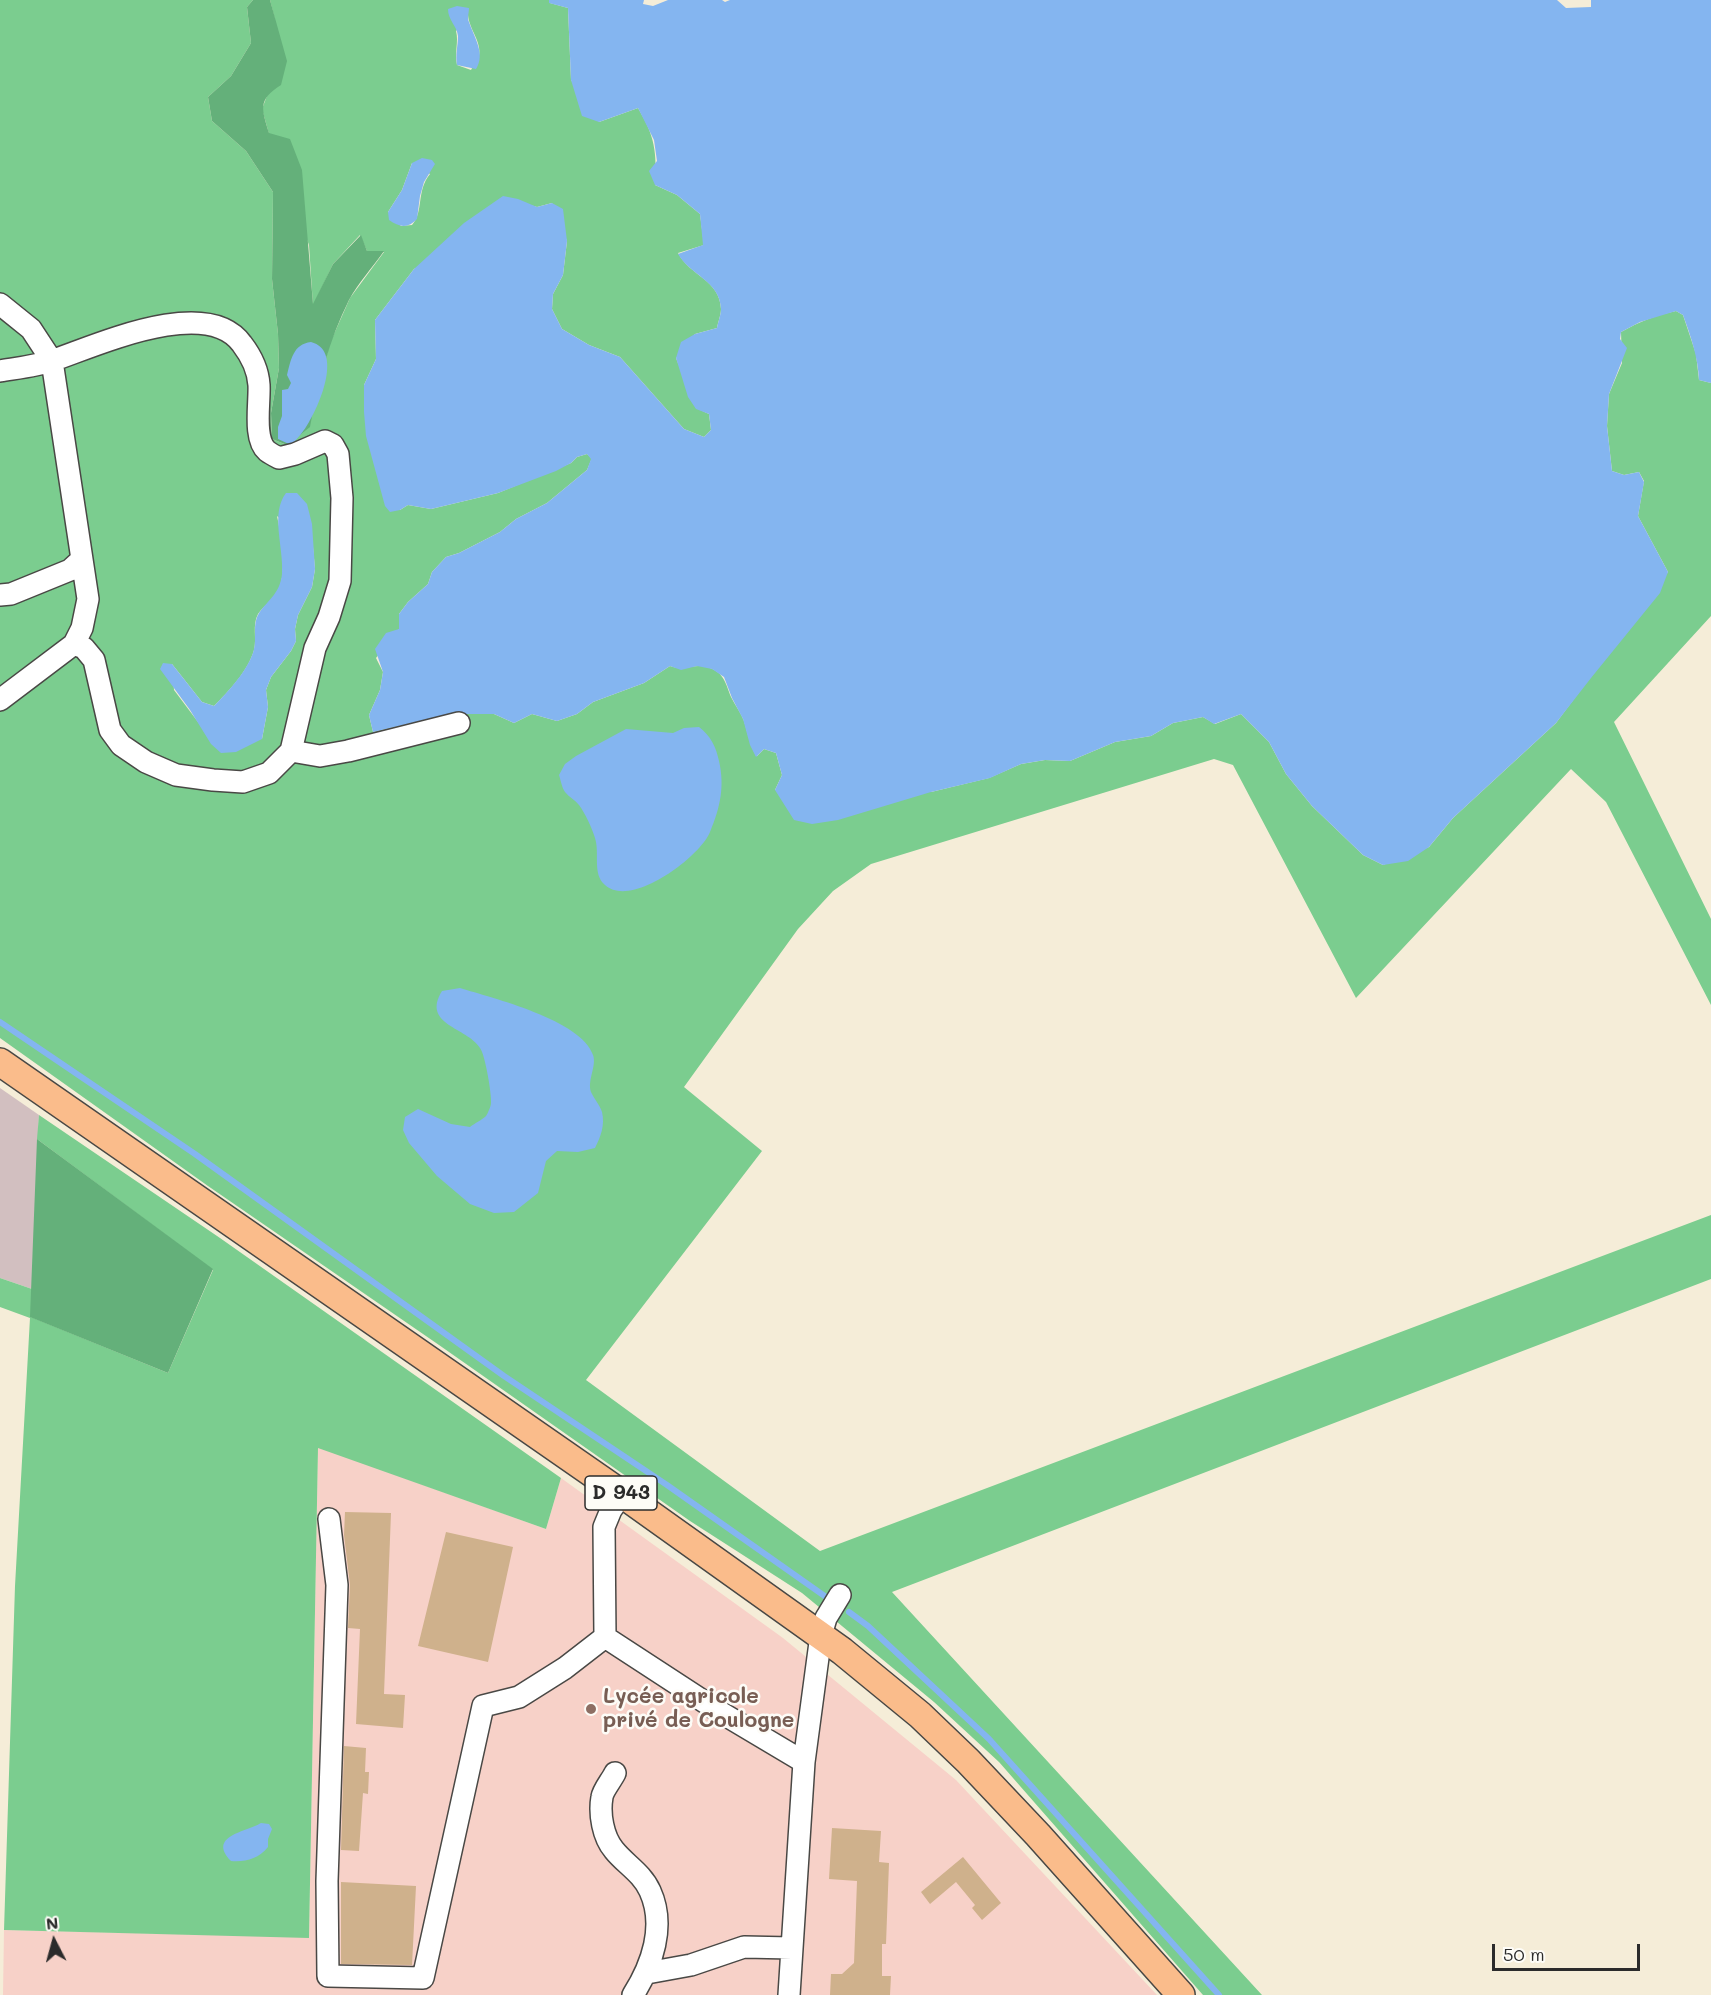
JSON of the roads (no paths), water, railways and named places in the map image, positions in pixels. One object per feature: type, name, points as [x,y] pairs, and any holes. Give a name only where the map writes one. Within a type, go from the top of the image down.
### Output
[{"type":"main road","name":"D 943","points":[[0,1062],[821,1635],[920,1715],[974,1767],[1181,1995]]},
{"type":"street","points":[[0,304],[31,329],[52,361],[88,599],[89,632],[110,730],[121,745],[146,762],[176,775],[243,782],[269,773],[291,751],[315,648],[329,618],[340,581],[342,498],[338,454],[333,445],[325,441],[279,458],[266,451],[260,442],[259,384],[254,359],[240,340],[220,326],[193,324],[160,326],[130,332],[52,361],[0,371]]},
{"type":"street","points":[[0,595],[10,594],[70,570],[82,559]]},
{"type":"street","points":[[0,700],[74,644],[82,628],[88,599]]},
{"type":"street","points":[[74,644],[84,648],[94,660]]},
{"type":"street","points":[[291,751],[320,756],[459,723]]},
{"type":"street","points":[[605,1637],[603,1527],[610,1510],[622,1494]]},
{"type":"street","points":[[329,1519],[337,1585],[327,1881],[328,1976],[423,1978],[483,1706],[519,1697],[565,1668],[605,1637]]},
{"type":"street","points":[[789,1995],[804,1762],[821,1635],[826,1617],[840,1595]]},
{"type":"street","points":[[605,1637],[720,1712],[804,1762]]},
{"type":"street","points":[[615,1773],[602,1796],[601,1822],[612,1849],[637,1872],[650,1891],[658,1922],[647,1972],[633,1995]]},
{"type":"street","points":[[647,1972],[691,1965],[744,1947],[792,1948]]},
{"type":"water","points":[[549,0],[644,0],[643,4],[653,6],[668,0],[722,0],[725,2],[730,0],[1557,0],[1566,8],[1591,7],[1591,0],[1711,0],[1711,383],[1699,380],[1696,355],[1689,331],[1683,315],[1676,311],[1640,322],[1621,332],[1620,339],[1627,348],[1609,394],[1607,426],[1612,471],[1624,475],[1639,472],[1644,482],[1638,516],[1668,572],[1660,593],[1556,723],[1453,818],[1429,847],[1408,861],[1383,865],[1363,855],[1312,806],[1286,774],[1269,742],[1241,714],[1214,724],[1203,717],[1173,723],[1151,736],[1115,742],[1070,761],[1045,760],[1021,764],[990,778],[931,792],[838,820],[812,824],[794,820],[775,790],[782,775],[776,753],[764,749],[756,757],[743,719],[724,677],[712,669],[697,666],[681,670],[670,666],[644,683],[593,702],[577,714],[557,721],[532,714],[514,723],[494,714],[450,714],[373,732],[369,715],[380,690],[383,672],[375,649],[386,633],[399,629],[399,614],[408,602],[428,584],[432,572],[446,557],[459,553],[500,532],[516,519],[547,503],[587,470],[591,459],[587,454],[577,457],[556,471],[498,493],[431,509],[408,505],[390,512],[385,506],[366,436],[364,412],[364,385],[376,359],[375,320],[414,269],[464,223],[503,196],[537,207],[552,203],[563,209],[567,241],[563,275],[553,294],[552,309],[562,329],[589,345],[620,357],[684,429],[704,437],[711,430],[709,414],[696,409],[688,397],[676,358],[681,342],[695,334],[717,328],[721,314],[716,292],[678,254],[703,245],[700,214],[677,195],[655,185],[649,171],[657,161],[654,140],[638,108],[599,122],[582,116],[571,80],[568,8],[549,3]]},
{"type":"water","points":[[457,6],[469,8],[468,20],[480,57],[476,69],[457,65],[458,36],[448,9]]},
{"type":"water","points":[[422,158],[432,160],[435,164],[424,182],[417,219],[407,226],[396,224],[389,220],[388,212],[402,190],[412,163]]},
{"type":"water","points":[[311,342],[321,347],[326,355],[326,378],[314,414],[291,445],[278,439],[278,427],[282,416],[282,390],[288,389],[291,383],[287,375],[297,349]]},
{"type":"water","points":[[286,493],[297,493],[307,504],[312,524],[315,569],[312,587],[298,615],[295,629],[296,641],[271,677],[266,690],[268,707],[262,739],[236,752],[221,753],[211,744],[160,669],[163,663],[172,664],[202,702],[214,706],[243,672],[254,649],[257,617],[281,581],[282,564],[278,521],[281,501]]},
{"type":"water","points":[[699,727],[712,742],[718,756],[722,780],[720,797],[710,832],[693,854],[664,877],[631,890],[617,891],[605,885],[597,869],[594,834],[584,812],[562,786],[559,775],[565,764],[626,729],[673,733],[684,728]]},
{"type":"water","points":[[460,988],[513,1004],[555,1021],[585,1042],[594,1059],[590,1087],[603,1117],[601,1135],[595,1148],[578,1152],[557,1151],[546,1161],[538,1193],[514,1212],[494,1213],[470,1204],[437,1176],[409,1143],[403,1130],[405,1117],[418,1109],[451,1124],[470,1127],[486,1116],[489,1110],[491,1099],[489,1084],[480,1048],[474,1041],[441,1018],[437,1011],[437,1002],[442,991]]},
{"type":"water","points":[[261,1823],[269,1824],[272,1829],[268,1847],[251,1859],[231,1861],[223,1846],[226,1840]]},
{"type":"waterway","points":[[0,1022],[195,1154],[504,1376],[667,1485],[826,1597]]},
{"type":"waterway","points":[[849,1612],[868,1626],[989,1739],[1219,1995]]},
{"type":"place","name":"Lycée agricole privé de Coulogne","points":[[591,1709]]}]
